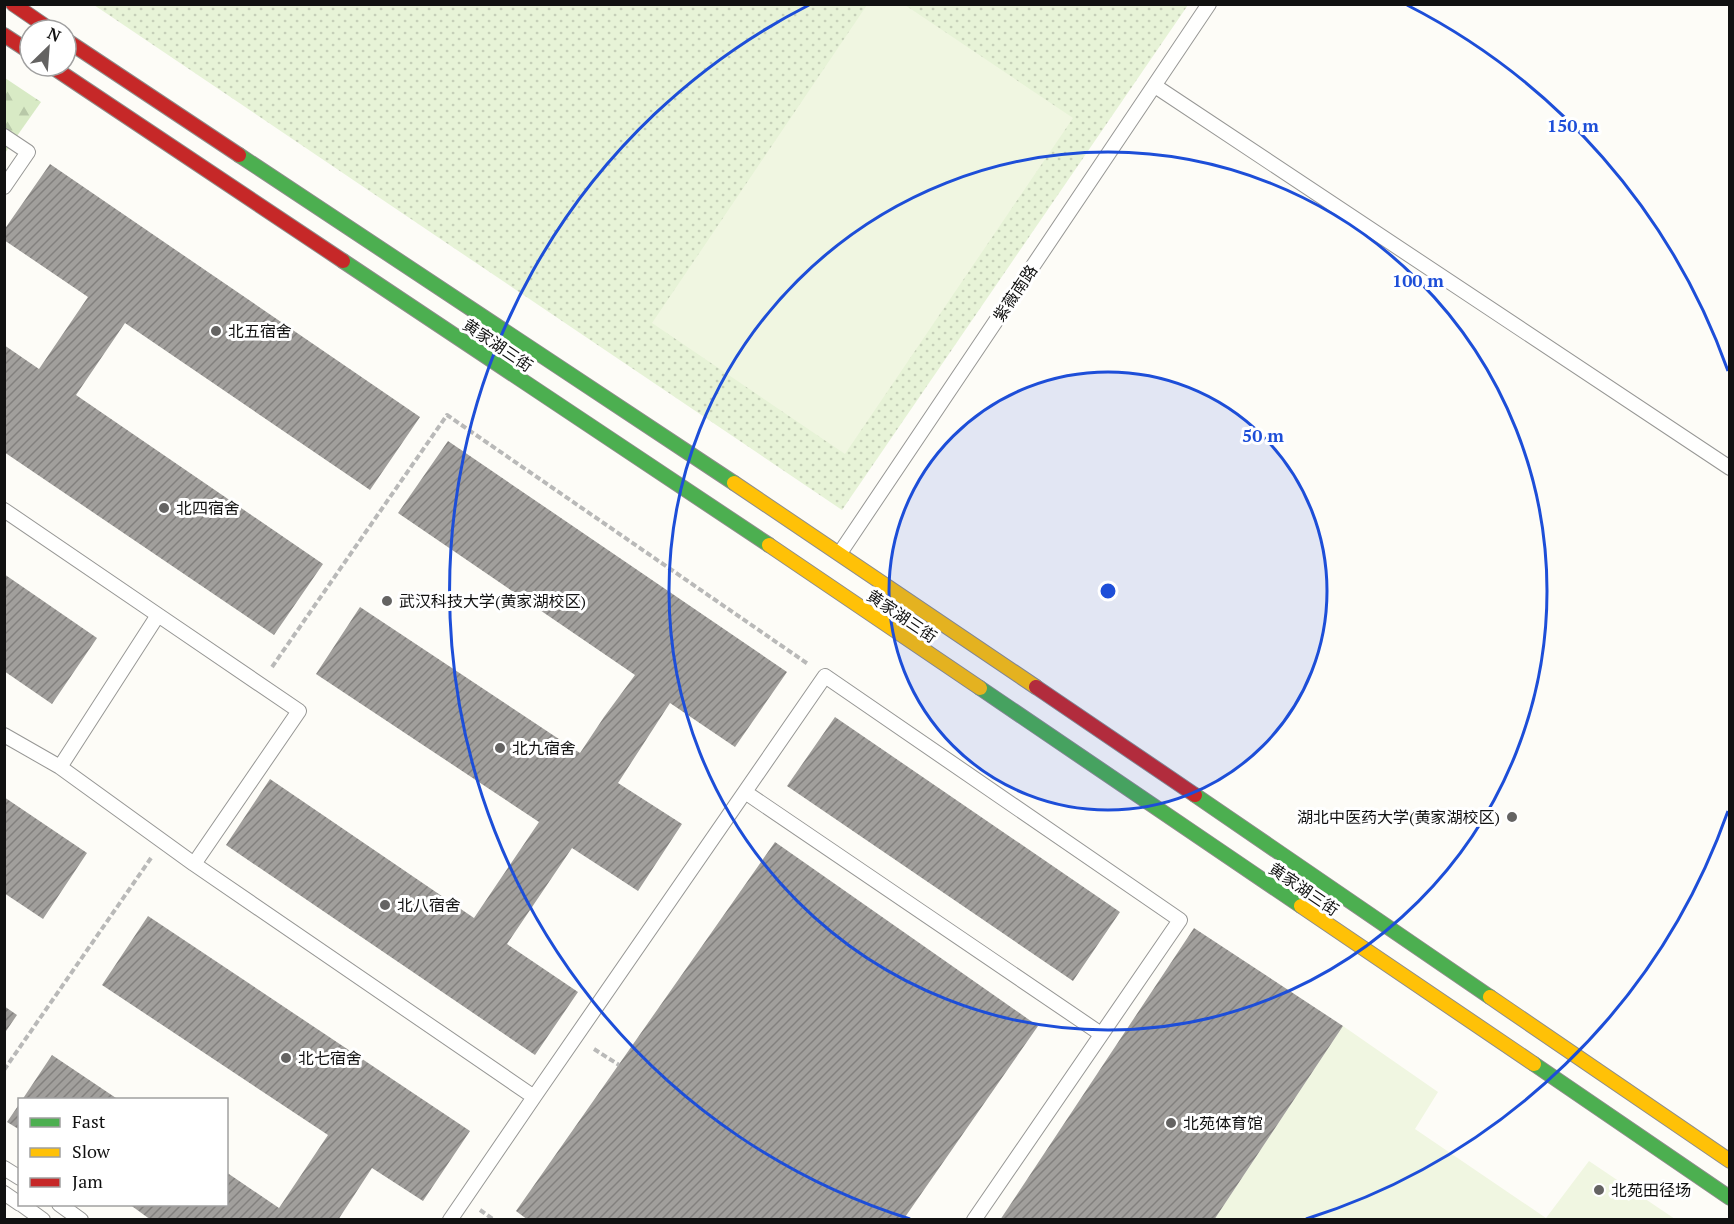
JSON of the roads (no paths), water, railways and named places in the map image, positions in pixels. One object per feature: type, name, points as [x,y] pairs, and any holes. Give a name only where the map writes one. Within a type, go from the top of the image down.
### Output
[{"type":"street","points":[[13,4],[33,18]]},
{"type":"street","points":[[4,35],[18,44]]},
{"type":"street","name":"黄家湖三街","points":[[78,48],[830,566],[1730,1198]]},
{"type":"street","name":"黄家湖三街","points":[[70,78],[830,566],[1730,1161]]},
{"type":"lane","points":[[4,8],[7,4]]},
{"type":"lane","name":"紫薇南路","points":[[830,566],[1209,4]]},
{"type":"lane","points":[[1155,86],[1730,468]]},
{"type":"lane","points":[[4,136],[28,152],[4,187]]},
{"type":"lane","points":[[4,510],[299,711],[194,864]]},
{"type":"lane","points":[[60,767],[158,615]]},
{"type":"lane","points":[[450,1220],[825,676],[1180,920],[974,1220]]},
{"type":"lane","points":[[4,735],[60,767],[162,842],[534,1097]]},
{"type":"lane","points":[[745,792],[1101,1034]]},
{"type":"lane","points":[[4,1168],[18,1177]]},
{"type":"lane","points":[[4,1194],[18,1203]]},
{"type":"lane","points":[[23,1206],[43,1220]]},
{"type":"lane","points":[[62,1206],[81,1220]]},
{"type":"place","name":"北五宿舍","points":[[216,331]]},
{"type":"place","name":"北四宿舍","points":[[164,508]]},
{"type":"place","name":"武汉科技大学(黄家湖校区)","points":[[387,601]]},
{"type":"place","name":"北九宿舍","points":[[500,748]]},
{"type":"place","name":"湖北中医药大学(黄家湖校区)","points":[[1512,817]]},
{"type":"place","name":"北八宿舍","points":[[385,905]]},
{"type":"place","name":"北七宿舍","points":[[286,1058]]},
{"type":"place","name":"北苑体育馆","points":[[1171,1123]]},
{"type":"place","name":"北苑田径场","points":[[1599,1190]]}]
